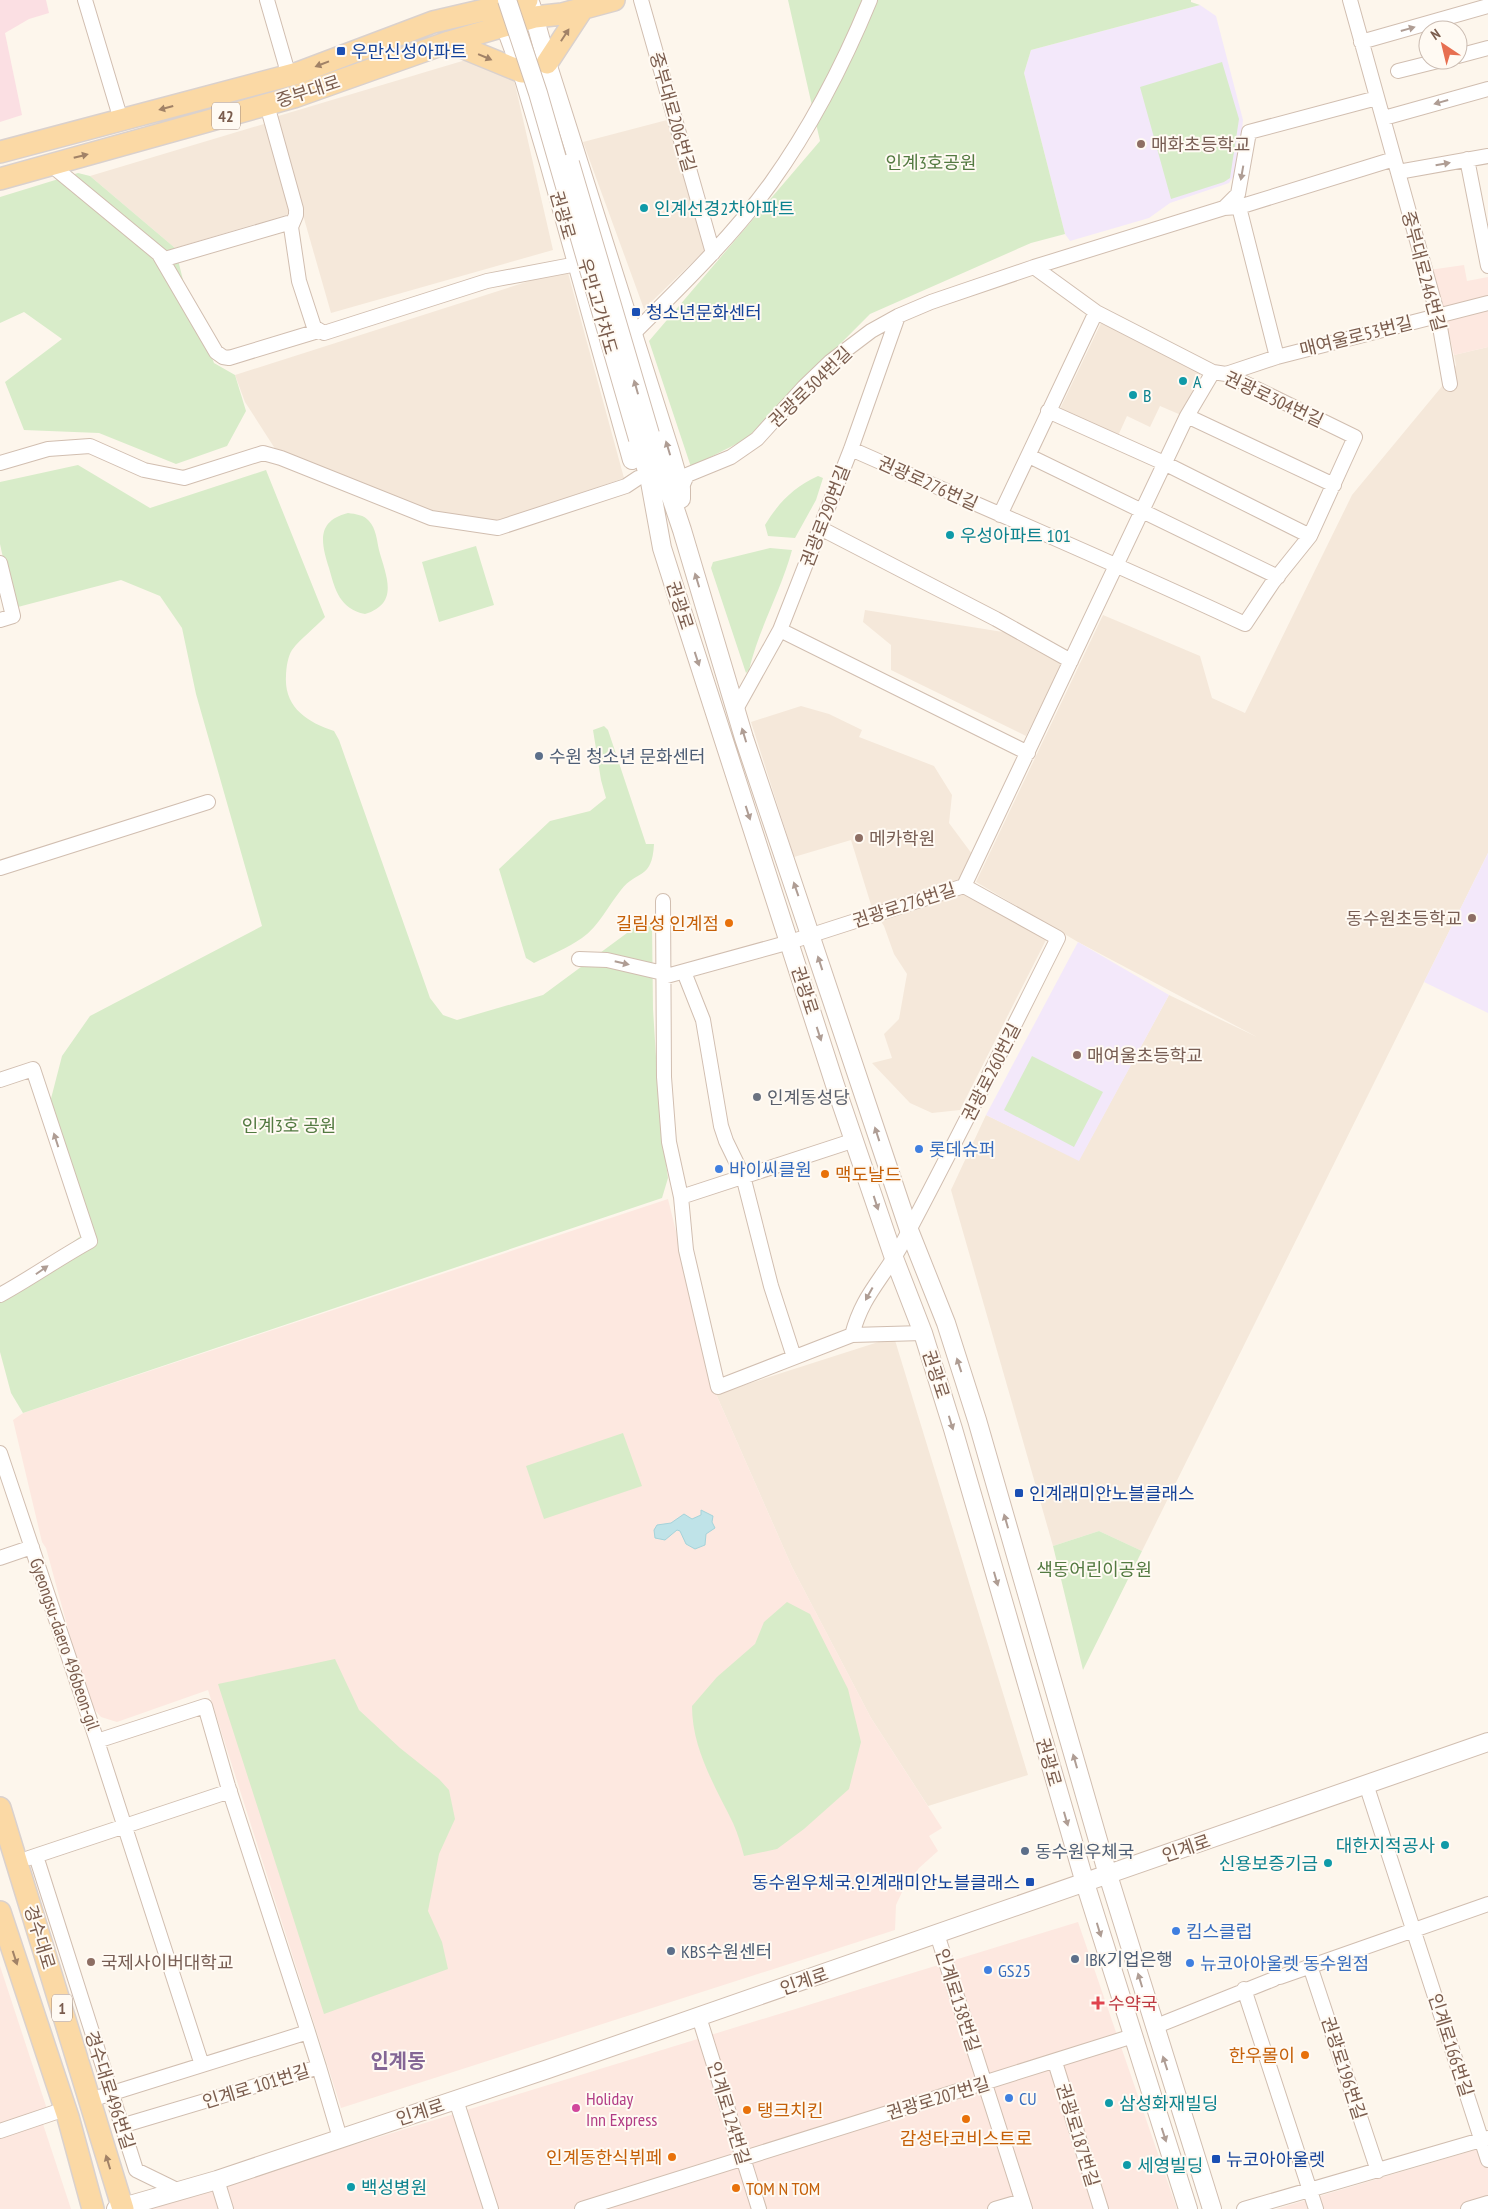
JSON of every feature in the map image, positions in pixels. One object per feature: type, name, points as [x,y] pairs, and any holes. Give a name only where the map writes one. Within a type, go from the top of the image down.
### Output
[{"type":"main road","points":[[433,22],[451,0]]},
{"type":"main road","name":"중부대로","points":[[0,152],[289,76],[433,22],[502,8],[530,6],[562,14],[614,0]]},
{"type":"main road","name":"중부대로","points":[[0,179],[267,105],[449,42],[502,8]]},
{"type":"main road","points":[[547,63],[583,8]]},
{"type":"main road","points":[[449,42],[522,72]]},
{"type":"main road","name":"경수대로","points":[[0,1808],[26,1859],[60,1968],[90,2100],[120,2208]]},
{"type":"main road","name":"경수대로","points":[[0,1912],[65,2109],[93,2209]]},
{"type":"street","points":[[85,0],[121,120]]},
{"type":"street","points":[[267,0],[289,76]]},
{"type":"street","name":"우만고가차도","points":[[520,0],[610,296],[644,436]]},
{"type":"street","name":"중부대로206번길","points":[[641,0],[713,253]]},
{"type":"street","points":[[633,334],[713,253],[770,184],[804,131],[844,58],[870,0]]},
{"type":"street","name":"중부대로246번길","points":[[1350,0],[1438,316],[1450,384]]},
{"type":"street","name":"권광로","points":[[530,6],[681,489],[682,530]]},
{"type":"street","points":[[1361,42],[1488,6]]},
{"type":"street","name":"우만고가차도","points":[[502,8],[538,93],[644,436]]},
{"type":"street","name":"권광로","points":[[502,8],[638,478],[663,545],[835,1085],[894,1258],[923,1333],[953,1429],[1085,1883],[1188,2209]]},
{"type":"street","points":[[1468,53],[1488,48]]},
{"type":"street","points":[[1398,71],[1418,66]]},
{"type":"street","points":[[1384,118],[1488,89]]},
{"type":"street","points":[[1278,356],[1232,208],[1238,194],[1249,132],[1377,98]]},
{"type":"street","points":[[267,105],[296,209],[296,215],[291,227],[299,281],[314,327],[318,331],[324,333],[487,281],[577,264]]},
{"type":"street","points":[[1232,208],[1396,165],[1488,156]]},
{"type":"street","points":[[1468,159],[1488,266]]},
{"type":"street","points":[[50,164],[165,259],[284,223],[288,223],[291,227]]},
{"type":"street","name":"권광로304번길","points":[[681,489],[687,475],[731,456],[757,439],[804,387],[830,362],[871,331],[898,316],[931,302],[1034,267],[1232,208]]},
{"type":"street","points":[[160,256],[216,352],[223,357],[229,358],[318,331]]},
{"type":"street","name":"권광로304번길","points":[[1034,267],[1096,312],[1355,437],[1310,536]]},
{"type":"street","name":"매여울로53번길","points":[[1220,373],[1278,356],[1488,303]]},
{"type":"street","points":[[1000,515],[1096,312]]},
{"type":"street","name":"권광로290번길","points":[[736,709],[780,630],[851,449],[898,316]]},
{"type":"street","name":"권광로276번길","points":[[663,975],[684,972],[811,936],[964,886],[1187,416],[1220,373]]},
{"type":"street","points":[[1048,411],[1164,463],[1310,536]]},
{"type":"street","points":[[1187,416],[1334,485]]},
{"type":"street","name":"권광로","points":[[644,436],[682,530],[736,709],[811,936],[909,1230],[946,1323],[977,1420],[1108,1875]]},
{"type":"street","name":"권광로","points":[[644,436],[650,482],[663,545]]},
{"type":"street","points":[[0,463],[48,449],[90,446],[144,470],[184,478],[263,453],[281,458],[431,518],[498,528],[626,486],[638,478]]},
{"type":"street","name":"권광로276번길","points":[[851,449],[1116,564],[1245,624],[1310,536]]},
{"type":"street","points":[[1029,456],[1278,577]]},
{"type":"street","points":[[820,528],[996,618],[1071,661]]},
{"type":"street","points":[[0,563],[13,616],[0,620]]},
{"type":"street","points":[[780,630],[1028,753]]},
{"type":"street","points":[[0,868],[208,802]]},
{"type":"street","name":"권광로260번길","points":[[852,1335],[857,1315],[875,1283],[894,1258],[909,1230],[968,1118],[1058,938],[964,886]]},
{"type":"street","points":[[663,901],[664,1077],[669,1142],[680,1197],[686,1250],[718,1387],[852,1335],[923,1333]]},
{"type":"street","points":[[580,959],[607,960],[663,975]]},
{"type":"street","points":[[684,972],[703,1020],[721,1126],[743,1176],[771,1286],[794,1358]]},
{"type":"street","points":[[0,1080],[33,1069],[90,1241],[62,1257],[32,1278],[0,1295]]},
{"type":"street","points":[[680,1197],[855,1140]]},
{"type":"street","name":"Gyeongsu-daero 496beon-gil","points":[[0,1453],[97,1741],[202,2065]]},
{"type":"street","points":[[0,1558],[32,1547]]},
{"type":"street","points":[[97,1741],[205,1706],[229,1789],[319,2067]]},
{"type":"street","name":"인계로","points":[[120,2208],[217,2180],[456,2100],[1488,1742]]},
{"type":"street","name":"인계로166번길","points":[[1366,1784],[1485,2139],[1488,2160]]},
{"type":"street","points":[[26,1859],[124,1827],[229,1789]]},
{"type":"street","points":[[1108,1875],[1212,2209]]},
{"type":"street","points":[[1154,2027],[1244,1989],[1488,1904]]},
{"type":"street","name":"인계로138번길","points":[[937,1934],[1023,2205]]},
{"type":"street","name":"권광로196번길","points":[[1310,1966],[1378,2170]]},
{"type":"street","name":"경수대로496번길","points":[[60,1968],[110,2093],[136,2170],[179,2191]]},
{"type":"street","points":[[1244,1989],[1316,2209]]},
{"type":"street","name":"인계로124번길","points":[[699,2017],[759,2209]]},
{"type":"street","points":[[90,2100],[308,2032]]},
{"type":"street","name":"권광로207번길","points":[[582,2209],[1133,2036]]},
{"type":"street","name":"권광로187번길","points":[[1055,2062],[1101,2209]]},
{"type":"street","name":"인계로 101번길","points":[[121,2126],[319,2067],[340,2138]]},
{"type":"street","points":[[456,2100],[491,2209]]},
{"type":"street","points":[[0,2131],[65,2109]]},
{"type":"street","points":[[1244,2209],[1485,2139]]},
{"type":"street","points":[[217,2180],[226,2209]]},
{"type":"street","points":[[1468,2209],[1488,2203]]},
{"type":"street","points":[[995,2209],[1023,2205]]},
{"type":"shaded area","points":[[0,0],[46,0],[49,13],[29,19],[5,33],[22,115],[0,122]]},
{"type":"shaded area","name":"매화초등학교","points":[[1200,5],[1216,16],[1243,120],[1238,169],[1229,183],[1170,203],[1149,218],[1070,241],[1065,234],[1024,73],[1031,50]]},
{"type":"shaded area","points":[[469,59],[514,80],[553,250],[331,313],[275,117]]},
{"type":"shaded area","points":[[667,120],[705,250],[644,309],[583,142]]},
{"type":"shaded area","points":[[267,123],[289,197],[289,214],[175,248],[90,176]]},
{"type":"shaded area","points":[[1464,265],[1467,281],[1488,277],[1488,347],[1454,355],[1443,309],[1429,270]]},
{"type":"shaded area","points":[[567,269],[624,478],[498,522],[431,518],[281,458],[245,402],[235,375]]},
{"type":"shaded area","points":[[1101,323],[1202,371],[1181,415],[1160,406],[1150,427],[1127,416],[1117,438],[1059,411]]},
{"type":"shaded area","points":[[1488,347],[1488,853],[1142,1551],[1099,1531],[1053,1546],[951,1190],[986,1115],[1079,1160],[1169,995],[1257,1037],[1078,942],[976,882],[1103,615],[1200,656],[1212,698],[1245,713],[1352,495],[1453,373],[1456,365],[1454,355]]},
{"type":"shaded area","points":[[865,610],[1003,632],[1063,662],[1026,736],[891,670],[891,645],[863,622]]},
{"type":"shaded area","points":[[801,706],[829,714],[862,730],[859,737],[934,766],[952,795],[949,823],[972,854],[959,880],[964,893],[1046,940],[960,1110],[932,1113],[910,1103],[872,1063],[892,1058],[884,1034],[899,1019],[907,974],[894,954],[884,926],[872,908],[851,840],[794,857],[751,722]]},
{"type":"shaded area","name":"동수원초등학교","points":[[1488,853],[1488,1013],[1424,982]]},
{"type":"shaded area","name":"매여울초등학교","points":[[1078,942],[1169,995],[1079,1161],[986,1115]]},
{"type":"shaded area","name":"KBS수원센터","points":[[668,1199],[716,1394],[792,1567],[871,1718],[942,1828],[929,1836],[938,1851],[919,1868],[902,1892],[896,1905],[895,1930],[341,2108],[208,1690],[117,1722],[101,1717],[88,1702],[46,1548],[42,1542],[13,1420],[23,1413]]},
{"type":"shaded area","points":[[894,1337],[1028,1775],[928,1806],[871,1718],[792,1567],[716,1394]]},
{"type":"shaded area","points":[[1078,1922],[1177,2209],[145,2209]]},
{"type":"shaded area","points":[[0,1966],[47,2109],[0,2125]]},
{"type":"shaded area","points":[[42,2121],[71,2209],[0,2209],[0,2136]]},
{"type":"shaded area","points":[[1488,2146],[1488,2209],[1276,2209]]},
{"type":"green space","name":"인계3호공원","points":[[788,0],[1191,0],[1191,2],[1200,5],[1031,50],[1024,73],[1065,234],[1031,243],[870,314],[746,439],[691,467],[649,341],[820,141]]},
{"type":"green space","points":[[1222,62],[1239,119],[1230,178],[1224,182],[1171,199],[1140,87]]},
{"type":"green space","points":[[78,173],[90,176],[175,248],[184,284],[214,363],[235,375],[246,411],[227,446],[176,464],[99,433],[24,430],[5,382],[62,339],[24,312],[0,323],[0,197]]},
{"type":"green space","name":"인계3호 공원","points":[[78,465],[150,508],[266,470],[325,617],[292,650],[286,673],[286,687],[293,705],[299,712],[315,723],[334,731],[339,740],[430,998],[443,1015],[457,1020],[543,995],[646,919],[652,922],[653,1009],[660,1121],[668,1178],[662,1198],[23,1413],[11,1393],[0,1352],[0,1297],[86,1232],[46,1118],[62,1056],[90,1016],[262,926],[196,694],[182,628],[160,596],[121,580],[14,608],[0,544],[0,482]]},
{"type":"green space","points":[[818,476],[823,478],[816,500],[795,538],[768,536],[765,525],[776,509],[794,490]]},
{"type":"green space","points":[[348,513],[362,516],[373,527],[387,579],[387,596],[383,603],[365,614],[350,608],[336,591],[324,550],[323,542],[326,527],[330,521]]},
{"type":"green space","points":[[476,546],[494,605],[439,622],[422,562]]},
{"type":"green space","points":[[770,548],[792,550],[758,639],[749,670],[746,673],[711,568],[713,562]]},
{"type":"green space","points":[[604,726],[608,730],[646,844],[654,844],[653,856],[647,869],[627,884],[588,933],[571,945],[534,963],[526,958],[499,869],[550,821],[590,811],[606,798],[601,780],[593,730]]},
{"type":"green space","points":[[1032,1056],[1103,1092],[1074,1147],[1004,1110]]},
{"type":"green space","points":[[623,1433],[642,1486],[544,1519],[526,1466]]},
{"type":"green space","name":"색동어린이공원","points":[[1099,1531],[1142,1551],[1083,1670],[1053,1546]]},
{"type":"green space","points":[[787,1602],[810,1614],[848,1689],[861,1742],[849,1789],[804,1829],[777,1849],[744,1856],[735,1827],[700,1752],[693,1722],[692,1706],[717,1677],[755,1644],[764,1622]]},
{"type":"green space","points":[[335,1659],[359,1710],[400,1748],[439,1779],[449,1790],[455,1819],[439,1854],[428,1911],[442,1942],[448,1969],[324,2014],[218,1684]]},
{"type":"water","points":[[701,1510],[713,1516],[712,1522],[715,1528],[706,1534],[705,1545],[695,1549],[686,1544],[680,1531],[677,1530],[665,1540],[655,1538],[654,1530],[657,1525],[671,1523],[684,1514],[692,1519],[701,1515]]},
{"type":"place","name":"우만신성아파트","points":[[341,51]]},
{"type":"place","name":"매화초등학교","points":[[1141,144]]},
{"type":"place","name":"인계선경2차아파트","points":[[644,208]]},
{"type":"place","name":"청소년문화센터","points":[[636,312]]},
{"type":"place","name":"A","points":[[1183,381]]},
{"type":"place","name":"B","points":[[1133,395]]},
{"type":"place","name":"우성아파트 101","points":[[950,535]]},
{"type":"place","name":"수원 청소년 문화센터","points":[[539,756]]},
{"type":"place","name":"메카학원","points":[[859,838]]},
{"type":"place","name":"동수원초등학교","points":[[1472,918]]},
{"type":"place","name":"길림성 인계점","points":[[729,923]]},
{"type":"place","name":"매여울초등학교","points":[[1077,1055]]},
{"type":"place","name":"인계동성당","points":[[757,1097]]},
{"type":"place","name":"롯데슈퍼","points":[[919,1149]]},
{"type":"place","name":"바이씨클원","points":[[719,1169]]},
{"type":"place","name":"맥도날드","points":[[825,1174]]},
{"type":"place","name":"인계래미안노블클래스","points":[[1019,1493]]},
{"type":"place","name":"대한지적공사","points":[[1445,1845]]},
{"type":"place","name":"동수원우체국","points":[[1025,1851]]},
{"type":"place","name":"신용보증기금","points":[[1328,1863]]},
{"type":"place","name":"동수원우체국.인계래미안노블클래스","points":[[1030,1882]]},
{"type":"place","name":"킴스클럽","points":[[1176,1931]]},
{"type":"place","name":"KBS수원센터","points":[[671,1951]]},
{"type":"place","name":"IBK기업은행","points":[[1075,1959]]},
{"type":"place","name":"국제사이버대학교","points":[[91,1962]]},
{"type":"place","name":"뉴코아아울렛 동수원점","points":[[1190,1963]]},
{"type":"place","name":"GS25","points":[[988,1970]]},
{"type":"place","name":"수약국","points":[[1098,2003]]},
{"type":"place","name":"한우몰이","points":[[1305,2055]]},
{"type":"place","name":"CU","points":[[1009,2098]]},
{"type":"place","name":"삼성화재빌딩","points":[[1109,2103]]},
{"type":"place","name":"Holiday Inn Express","points":[[576,2108]]},
{"type":"place","name":"탱크치킨","points":[[747,2110]]},
{"type":"place","name":"감성타코비스트로","points":[[966,2119]]},
{"type":"place","name":"인계동한식뷔페","points":[[672,2157]]},
{"type":"place","name":"뉴코아아울렛","points":[[1216,2159]]},
{"type":"place","name":"세영빌딩","points":[[1127,2165]]},
{"type":"place","name":"백성병원","points":[[351,2187]]},
{"type":"place","name":"TOM N TOM","points":[[736,2188]]},
{"type":"district","name":"인계동","points":[[398,2061]]}]
